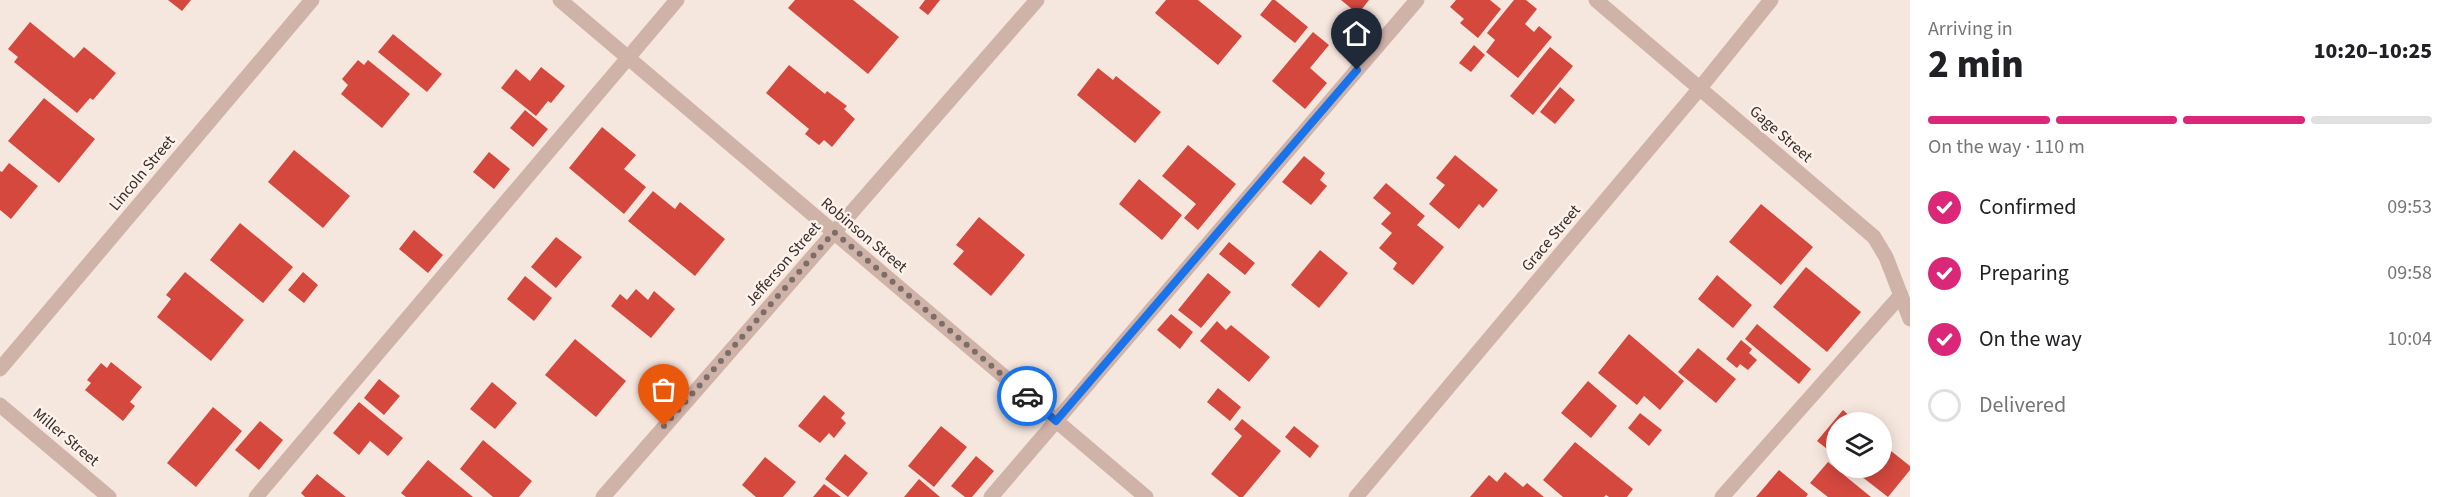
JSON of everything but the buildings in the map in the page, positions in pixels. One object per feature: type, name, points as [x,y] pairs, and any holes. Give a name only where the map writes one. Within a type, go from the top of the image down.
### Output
[{"type":"street","name":"Lincoln Street","points":[[0,369],[312,0]]},
{"type":"street","name":"Robinson Street","points":[[560,0],[1146,497]]},
{"type":"street","points":[[256,497],[677,0]]},
{"type":"street","name":"Jefferson Street","points":[[603,497],[1037,0]]},
{"type":"street","points":[[991,497],[1417,0]]},
{"type":"street","name":"Gage Street","points":[[1596,0],[1874,237],[1886,257],[1910,319]]},
{"type":"street","name":"Grace Street","points":[[1356,497],[1700,88],[1771,0]]},
{"type":"street","points":[[1722,497],[1900,295]]},
{"type":"street","name":"Miller Street","points":[[0,405],[109,497]]},
{"type":"way so far","points":[[664,426],[834,232],[1027,396]]},
{"type":"route","points":[[1027,396],[1056,421],[1357,70]]}]
